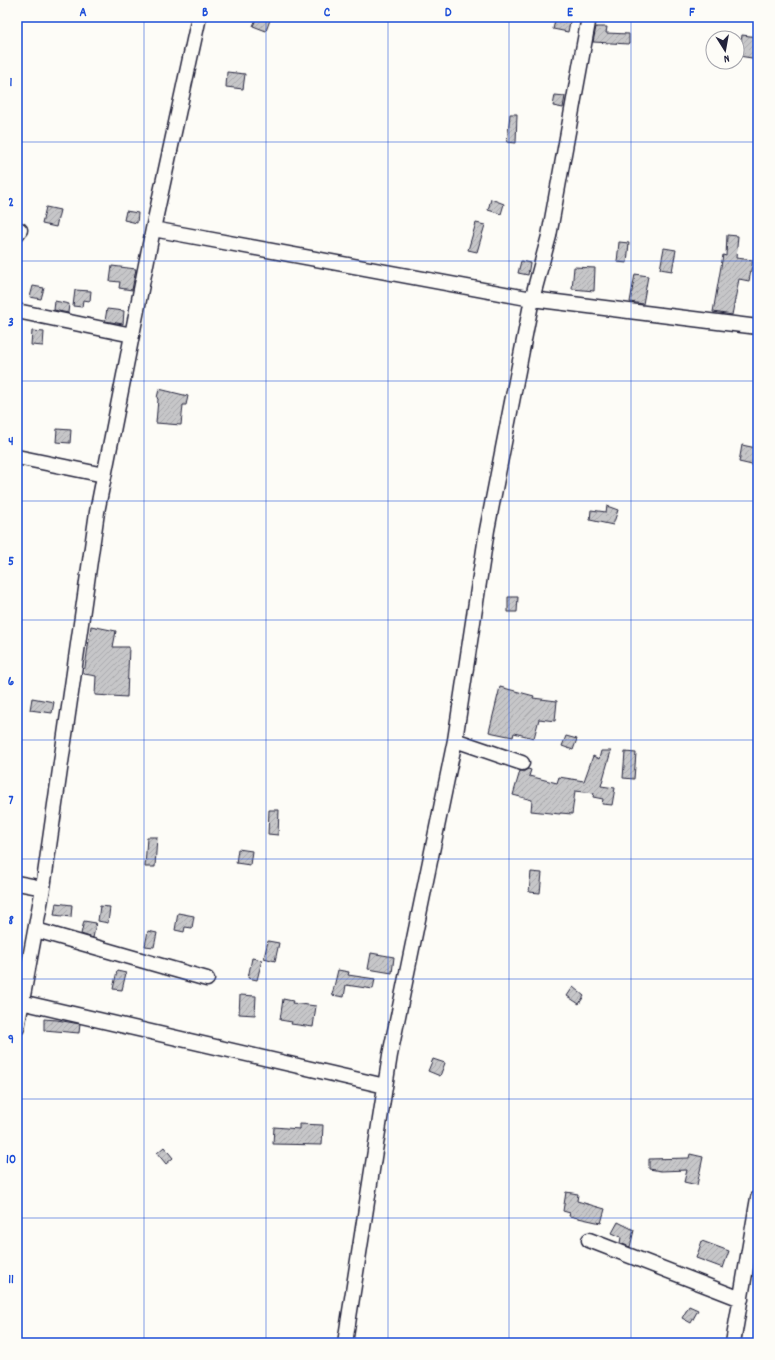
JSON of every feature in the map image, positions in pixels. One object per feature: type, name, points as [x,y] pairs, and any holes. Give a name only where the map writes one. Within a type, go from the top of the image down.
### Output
[{"type":"street","points":[[17,1028],[43,888],[97,512],[132,335],[199,17]]},
{"type":"street","points":[[345,1343],[390,1055],[455,740],[487,530],[532,299],[549,236],[588,17]]},
{"type":"street","points":[[154,229],[532,299],[758,327]]},
{"type":"street","points":[[17,311],[132,335]]},
{"type":"street","points":[[17,457],[104,475]]},
{"type":"street","points":[[455,740],[522,763]]},
{"type":"street","points":[[17,883],[43,888]]},
{"type":"street","points":[[36,930],[207,979]]},
{"type":"street","points":[[21,1002],[385,1086]]},
{"type":"street","points":[[733,1343],[758,1198]]},
{"type":"street","points":[[589,1240],[740,1299]]},
{"type":"building","points":[[257,17],[270,20],[266,31],[253,26]]},
{"type":"building","points":[[556,17],[571,17],[568,32],[553,29]]},
{"type":"building","points":[[596,27],[607,27],[606,33],[629,34],[629,44],[593,42]]},
{"type":"building","points":[[745,35],[758,37],[758,59],[745,57]]},
{"type":"building","points":[[227,72],[245,74],[243,89],[226,87]]},
{"type":"building","points":[[555,95],[565,96],[563,108],[553,106]]},
{"type":"building","points":[[510,114],[517,114],[516,143],[507,142]]},
{"type":"building","points":[[491,199],[504,204],[501,214],[488,210]]},
{"type":"building","points":[[46,207],[60,210],[56,227],[42,224]]},
{"type":"building","points":[[126,211],[138,213],[137,223],[124,220]]},
{"type":"building","points":[[476,223],[485,225],[477,252],[468,250]]},
{"type":"building","points":[[727,235],[738,236],[736,258],[753,260],[749,281],[739,279],[732,315],[713,312],[723,255],[726,256]]},
{"type":"building","points":[[619,242],[629,243],[627,263],[617,262]]},
{"type":"building","points":[[664,248],[676,250],[672,271],[660,269]]},
{"type":"building","points":[[521,261],[530,263],[528,275],[518,273]]},
{"type":"building","points":[[112,266],[136,269],[132,290],[119,288],[120,282],[110,281]]},
{"type":"building","points":[[574,267],[595,268],[594,291],[572,289]]},
{"type":"building","points":[[635,274],[648,276],[643,304],[630,302]]},
{"type":"building","points":[[33,286],[44,288],[41,299],[30,297]]},
{"type":"building","points":[[75,290],[91,291],[90,301],[83,300],[82,307],[73,306]]},
{"type":"building","points":[[55,301],[69,304],[68,313],[54,310]]},
{"type":"building","points":[[107,309],[124,311],[123,324],[105,321]]},
{"type":"building","points":[[32,331],[44,332],[43,346],[31,345]]},
{"type":"building","points":[[159,389],[188,396],[186,405],[183,405],[181,425],[156,423],[157,398]]},
{"type":"building","points":[[57,429],[71,430],[70,443],[56,442]]},
{"type":"building","points":[[742,445],[756,448],[752,465],[739,462]]},
{"type":"building","points":[[607,506],[618,510],[613,525],[590,520],[591,510],[606,512]]},
{"type":"building","points":[[508,597],[518,597],[517,612],[508,612]]},
{"type":"building","points":[[91,626],[116,631],[113,647],[129,647],[127,697],[95,695],[96,676],[84,674]]},
{"type":"building","points":[[500,687],[534,696],[533,698],[557,701],[555,721],[539,719],[534,738],[514,733],[513,737],[489,732]]},
{"type":"building","points":[[32,698],[54,702],[52,713],[30,710]]},
{"type":"building","points":[[566,736],[577,739],[573,750],[562,746]]},
{"type":"building","points":[[601,751],[611,751],[601,786],[615,788],[612,805],[602,804],[603,799],[593,797],[594,793],[575,791],[572,814],[560,814],[531,811],[532,800],[513,795],[520,771],[528,769],[531,770],[529,776],[557,783],[559,777],[584,781],[593,756],[599,759]]},
{"type":"building","points":[[625,752],[636,753],[634,779],[623,778]]},
{"type":"building","points":[[269,810],[279,810],[278,835],[268,834]]},
{"type":"building","points":[[147,837],[157,837],[155,867],[145,867]]},
{"type":"building","points":[[238,849],[252,851],[250,865],[236,863]]},
{"type":"building","points":[[531,872],[542,873],[540,893],[529,892]]},
{"type":"building","points":[[56,903],[72,905],[71,917],[54,915]]},
{"type":"building","points":[[100,906],[110,907],[108,923],[98,921]]},
{"type":"building","points":[[178,913],[194,916],[192,928],[185,927],[184,932],[175,930]]},
{"type":"building","points":[[84,921],[96,923],[93,938],[81,934]]},
{"type":"building","points":[[148,931],[157,933],[154,947],[145,946]]},
{"type":"building","points":[[268,941],[279,943],[275,961],[264,958]]},
{"type":"building","points":[[371,953],[394,957],[392,973],[368,969]]},
{"type":"building","points":[[252,958],[262,960],[257,980],[248,978]]},
{"type":"building","points":[[338,970],[349,972],[348,975],[375,979],[373,989],[346,985],[344,997],[332,995]]},
{"type":"building","points":[[117,971],[126,973],[122,990],[113,989]]},
{"type":"building","points":[[573,987],[584,996],[579,1004],[567,996]]},
{"type":"building","points":[[240,995],[256,996],[255,1015],[239,1014]]},
{"type":"building","points":[[283,999],[293,1001],[292,1003],[316,1006],[313,1027],[291,1024],[292,1022],[280,1020]]},
{"type":"building","points":[[44,1019],[80,1024],[79,1033],[44,1030]]},
{"type":"building","points":[[433,1059],[445,1063],[440,1076],[428,1071]]},
{"type":"building","points":[[299,1124],[323,1125],[322,1145],[273,1144],[274,1127],[299,1129]]},
{"type":"building","points":[[164,1147],[173,1158],[166,1164],[157,1153]]},
{"type":"building","points":[[690,1154],[703,1157],[697,1185],[684,1182],[687,1170],[661,1171],[649,1169],[649,1159],[689,1158]]},
{"type":"building","points":[[566,1192],[578,1194],[577,1201],[605,1209],[601,1223],[569,1216],[570,1213],[563,1211]]},
{"type":"building","points":[[618,1222],[634,1230],[630,1247],[620,1243],[621,1237],[612,1233]]},
{"type":"building","points":[[702,1241],[729,1251],[723,1268],[696,1258]]},
{"type":"building","points":[[689,1306],[698,1310],[691,1323],[682,1318]]}]
